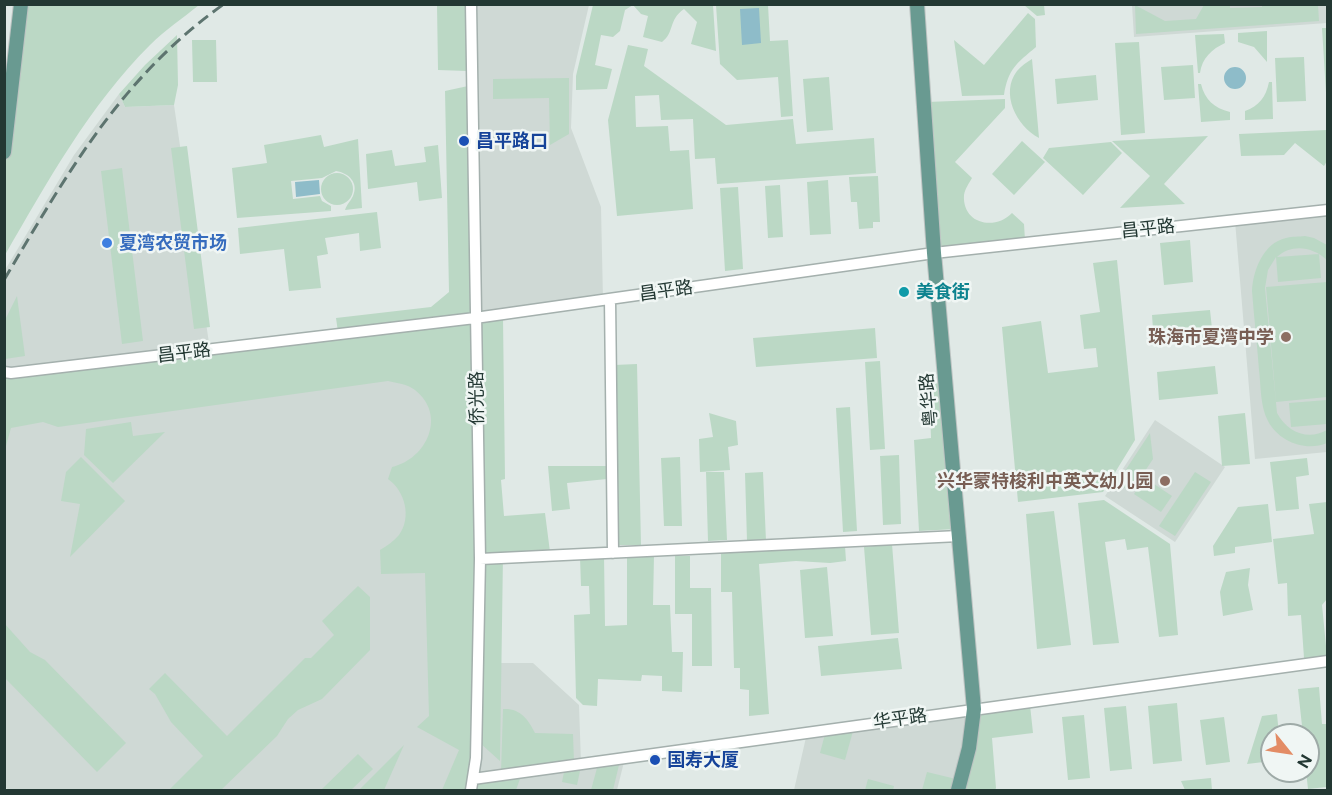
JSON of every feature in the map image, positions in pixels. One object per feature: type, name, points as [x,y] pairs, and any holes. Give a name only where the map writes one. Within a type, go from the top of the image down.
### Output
[{"type":"main road","points":[[4,152],[21,4]]},
{"type":"main road","name":"粤华路","points":[[917,4],[934,253],[974,709],[969,748],[958,790]]},
{"type":"street","name":"侨光路","points":[[471,4],[480,559],[476,758],[471,790]]},
{"type":"street","name":"昌平路","points":[[6,373],[475,318],[934,253],[1328,210]]},
{"type":"street","points":[[610,299],[613,553]]},
{"type":"street","points":[[480,559],[959,536]]},
{"type":"street","name":"华平路","points":[[473,779],[1328,661]]},
{"type":"shaded area","points":[[472,5],[589,5],[573,74],[571,128],[601,207],[603,300],[475,318]]},
{"type":"shaded area","points":[[1132,5],[1327,5],[1327,23],[1134,37]]},
{"type":"shaded area","points":[[119,94],[125,107],[174,105],[210,350],[474,319],[470,790],[9,790],[4,786],[5,270],[74,155]]},
{"type":"shaded area","name":"珠海市夏湾中学","points":[[1327,211],[1327,452],[1255,459],[1235,221]]},
{"type":"shaded area","name":"兴华蒙特梭利中英文幼儿园","points":[[1155,420],[1225,467],[1175,542],[1105,496]]},
{"type":"shaded area","points":[[479,663],[533,663],[579,705],[581,763],[474,778]]},
{"type":"shaded area","points":[[972,710],[957,790],[794,790],[807,733]]},
{"type":"shaded area","points":[[625,758],[617,790],[472,790],[474,779]]},
{"type":"green space","points":[[21,5],[199,5],[150,45],[108,93],[71,145],[5,255],[5,163]]},
{"type":"green space","points":[[437,5],[467,5],[467,71],[438,70]]},
{"type":"green space","points":[[593,5],[633,5],[625,10],[620,31],[613,37],[601,35],[595,65],[612,69],[607,89],[576,90],[576,76]]},
{"type":"green space","points":[[633,5],[713,5],[716,51],[691,44],[697,22],[684,9],[676,17],[669,34],[662,42],[643,37],[648,16],[641,14]]},
{"type":"green space","points":[[716,5],[768,5],[770,41],[788,40],[793,116],[781,117],[778,77],[737,80],[720,64]]},
{"type":"green space","points":[[1024,5],[1044,5],[1045,15],[1037,16]]},
{"type":"green space","points":[[1135,5],[1165,21],[1196,19],[1204,5],[1230,5],[1230,8],[1262,7],[1262,5],[1318,5],[1319,21],[1136,34]]},
{"type":"green space","points":[[1028,13],[1035,19],[1036,47],[1014,67],[1004,95],[962,96],[954,40],[984,65]]},
{"type":"green space","points":[[1322,28],[1327,28],[1327,109]]},
{"type":"green space","points":[[1267,31],[1267,62],[1254,47],[1238,42],[1238,33]]},
{"type":"green space","points":[[1224,34],[1225,43],[1208,55],[1198,73],[1195,35]]},
{"type":"green space","points":[[177,35],[178,85],[174,105],[125,107],[119,94]]},
{"type":"green space","points":[[192,40],[216,40],[217,82],[193,82]]},
{"type":"green space","points":[[1139,42],[1145,133],[1121,135],[1115,43]]},
{"type":"green space","points":[[628,45],[648,49],[644,66],[726,125],[793,119],[796,144],[874,138],[876,173],[717,184],[715,158],[695,159],[693,119],[661,120],[659,95],[635,96],[636,127],[668,126],[670,151],[689,150],[693,209],[617,216],[608,120]]},
{"type":"green space","points":[[1304,57],[1306,101],[1277,102],[1275,58]]},
{"type":"green space","points":[[1032,59],[1039,138],[1023,126],[1010,99],[1012,80],[1019,69]]},
{"type":"green space","points":[[1193,65],[1195,98],[1164,100],[1161,67]]},
{"type":"green space","points":[[1096,75],[1098,100],[1057,104],[1055,79]]},
{"type":"green space","points":[[829,77],[833,130],[807,132],[803,79]]},
{"type":"green space","points":[[569,78],[569,134],[550,145],[549,98],[493,99],[493,79]]},
{"type":"green space","points":[[1269,82],[1272,82],[1273,119],[1245,120],[1245,111],[1261,100]]},
{"type":"green space","points":[[1198,84],[1201,84],[1205,95],[1211,102],[1230,112],[1230,120],[1201,122]]},
{"type":"green space","points":[[468,86],[473,316],[338,332],[336,318],[431,307],[449,292],[445,91]]},
{"type":"green space","points":[[1005,99],[1005,108],[955,162],[972,178],[964,195],[968,213],[981,222],[989,223],[1005,219],[1012,213],[1024,224],[1025,240],[937,250],[927,102]]},
{"type":"green space","points":[[1327,130],[1327,161],[1324,166],[1295,143],[1284,155],[1241,156],[1239,134]]},
{"type":"green space","points":[[321,135],[324,147],[358,139],[362,208],[345,210],[355,187],[349,176],[336,171],[322,178],[291,181],[293,199],[320,196],[322,201],[331,206],[331,211],[237,218],[232,168],[267,163],[264,145]]},
{"type":"green space","points":[[1208,136],[1164,184],[1185,204],[1120,208],[1150,176],[1112,141]]},
{"type":"green space","points":[[1022,141],[1045,162],[1014,195],[992,174]]},
{"type":"green space","points":[[1111,142],[1122,153],[1083,195],[1043,158],[1049,148]]},
{"type":"green space","points":[[438,145],[442,198],[419,201],[417,182],[368,189],[366,154],[392,150],[395,166],[426,162],[424,147]]},
{"type":"green space","points":[[187,146],[210,327],[194,329],[171,148]]},
{"type":"green space","points":[[122,168],[143,341],[122,344],[101,171]]},
{"type":"green space","points":[[337,173],[348,178],[353,189],[348,200],[337,205],[326,200],[321,189],[326,178]]},
{"type":"green space","points":[[878,176],[880,222],[873,222],[873,228],[859,229],[857,202],[851,202],[849,177]]},
{"type":"green space","points":[[828,180],[831,234],[810,235],[807,182]]},
{"type":"green space","points":[[780,185],[783,237],[768,238],[765,186]]},
{"type":"green space","points":[[738,187],[743,269],[725,271],[720,188]]},
{"type":"green space","points":[[377,212],[381,248],[360,251],[359,233],[325,238],[328,254],[317,256],[321,288],[289,291],[284,249],[240,254],[238,228]]},
{"type":"green space","points":[[1305,236],[1327,245],[1327,260],[1319,254],[1321,278],[1278,282],[1276,257],[1268,270],[1265,288],[1277,413],[1286,425],[1299,433],[1313,435],[1327,430],[1327,443],[1310,446],[1302,446],[1286,440],[1273,428],[1265,415],[1261,396],[1252,291],[1254,275],[1265,252],[1278,241]],"holes":[[[1296,248],[1319,254],[1277,257]]]},
{"type":"green space","points":[[1190,240],[1193,282],[1164,285],[1160,243]]},
{"type":"green space","points":[[1117,260],[1135,440],[1103,492],[1018,502],[1002,327],[1041,321],[1048,373],[1098,367],[1096,348],[1084,349],[1080,315],[1100,312],[1093,263]]},
{"type":"green space","points":[[1327,282],[1327,397],[1276,402],[1266,287]]},
{"type":"green space","points":[[17,296],[25,356],[5,359],[5,320]]},
{"type":"green space","points":[[1210,310],[1213,338],[1154,343],[1152,315]]},
{"type":"green space","points":[[503,318],[505,479],[501,480],[504,516],[545,513],[550,552],[503,555],[500,761],[480,743],[479,322]]},
{"type":"green space","points":[[472,321],[479,559],[470,790],[442,790],[459,750],[417,727],[429,716],[425,573],[381,574],[380,550],[399,535],[406,513],[399,490],[388,479],[392,467],[415,455],[429,435],[430,411],[425,400],[415,390],[388,381],[58,427],[43,422],[11,428],[4,453],[4,378]]},
{"type":"green space","points":[[875,328],[877,358],[756,367],[753,338]]},
{"type":"green space","points":[[880,361],[885,449],[870,450],[865,362]]},
{"type":"green space","points":[[637,364],[641,545],[618,545],[614,365]]},
{"type":"green space","points":[[1215,366],[1218,394],[1159,400],[1157,372]]},
{"type":"green space","points":[[941,383],[955,529],[919,531],[914,440],[931,438],[929,384]]},
{"type":"green space","points":[[1327,400],[1327,424],[1291,427],[1289,403]]},
{"type":"green space","points":[[850,407],[857,531],[843,532],[836,408]]},
{"type":"green space","points":[[709,413],[736,421],[738,445],[728,447],[730,470],[700,472],[699,439],[713,437]]},
{"type":"green space","points":[[1245,413],[1250,464],[1222,466],[1218,416]]},
{"type":"green space","points":[[131,422],[133,436],[165,432],[113,483],[84,455],[86,429]]},
{"type":"green space","points":[[1150,433],[1153,459],[1131,492],[1117,483]]},
{"type":"green space","points":[[899,455],[901,524],[883,525],[880,456]]},
{"type":"green space","points":[[81,457],[125,501],[70,557],[80,504],[61,501],[66,472]]},
{"type":"green space","points":[[680,457],[682,526],[664,526],[661,458]]},
{"type":"green space","points":[[1307,458],[1309,475],[1296,477],[1299,509],[1276,511],[1270,462]]},
{"type":"green space","points":[[548,466],[607,466],[607,479],[567,483],[570,509],[552,511]]},
{"type":"green space","points":[[706,472],[724,472],[727,540],[708,541]]},
{"type":"green space","points":[[763,472],[766,541],[747,541],[745,473]]},
{"type":"green space","points":[[1195,472],[1211,482],[1175,536],[1159,526]]},
{"type":"green space","points":[[1145,478],[1172,496],[1161,512],[1134,494]]},
{"type":"green space","points":[[1104,500],[1170,544],[1178,635],[1159,637],[1148,547],[1127,550],[1125,539],[1105,542],[1119,643],[1093,645],[1078,503]]},
{"type":"green space","points":[[1327,502],[1327,599],[1322,605],[1327,656],[1304,658],[1301,615],[1288,616],[1287,583],[1278,584],[1273,539],[1314,534],[1309,504]]},
{"type":"green space","points":[[1268,504],[1272,542],[1235,547],[1235,553],[1214,556],[1213,546],[1238,507]]},
{"type":"green space","points":[[1054,511],[1071,645],[1037,649],[1026,514]]},
{"type":"green space","points":[[892,544],[899,633],[871,635],[864,547]]},
{"type":"green space","points":[[845,546],[846,561],[759,564],[769,714],[749,716],[749,690],[740,689],[740,668],[734,668],[732,592],[721,592],[721,551]]},
{"type":"green space","points":[[604,555],[605,626],[627,625],[627,557],[654,555],[653,605],[670,605],[672,652],[683,652],[682,692],[662,691],[662,676],[642,675],[641,681],[598,679],[597,706],[583,705],[576,698],[574,615],[590,614],[589,586],[581,586],[580,557]]},
{"type":"green space","points":[[675,556],[690,556],[690,588],[711,588],[712,666],[692,666],[692,614],[675,614]]},
{"type":"green space","points":[[827,567],[833,636],[805,638],[800,570]]},
{"type":"green space","points":[[1250,568],[1248,585],[1253,610],[1223,616],[1220,592],[1226,572]]},
{"type":"green space","points":[[358,586],[370,597],[370,650],[322,699],[298,710],[288,719],[277,736],[221,790],[169,790],[203,756],[171,722],[155,694],[149,689],[165,673],[227,736],[305,658],[311,658],[334,635],[322,621]]},
{"type":"green space","points":[[4,623],[30,652],[45,660],[126,743],[97,772],[5,678]]},
{"type":"green space","points":[[898,638],[902,669],[821,676],[818,646]]},
{"type":"green space","points":[[1319,687],[1322,724],[1327,724],[1327,787],[1308,789],[1307,783],[1320,783],[1320,723],[1302,723],[1298,689]]},
{"type":"green space","points":[[1177,703],[1182,761],[1153,764],[1148,706]]},
{"type":"green space","points":[[1030,705],[1033,733],[992,738],[995,790],[962,790],[976,711]]},
{"type":"green space","points":[[1126,706],[1132,769],[1110,771],[1104,708]]},
{"type":"green space","points":[[503,709],[514,710],[523,715],[535,733],[573,734],[574,762],[501,772]]},
{"type":"green space","points":[[1277,714],[1278,723],[1260,723],[1260,762],[1247,764],[1262,716]]},
{"type":"green space","points":[[1084,715],[1090,778],[1068,780],[1062,717]]},
{"type":"green space","points":[[1224,717],[1230,762],[1206,765],[1200,720]]},
{"type":"green space","points":[[853,731],[845,760],[820,753],[825,734]]},
{"type":"green space","points":[[404,745],[384,790],[359,790]]},
{"type":"green space","points":[[358,754],[373,769],[351,790],[321,790]]},
{"type":"green space","points":[[619,765],[613,790],[591,790],[597,768]]},
{"type":"green space","points":[[565,767],[580,771],[577,785],[562,782]]},
{"type":"green space","points":[[927,772],[956,779],[953,790],[922,790]]},
{"type":"green space","points":[[521,776],[516,790],[474,790],[475,782]]},
{"type":"green space","points":[[1211,778],[1212,790],[1185,790],[1181,781]]},
{"type":"green space","points":[[868,779],[894,786],[893,790],[865,790]]},
{"type":"water","points":[[759,8],[761,43],[742,45],[740,9]]},
{"type":"water","points":[[1235,67],[1243,70],[1246,78],[1243,86],[1235,89],[1227,86],[1224,78],[1227,70]]},
{"type":"water","points":[[319,180],[320,194],[296,197],[295,182]]},
{"type":"railway","points":[[4,280],[74,165],[126,95],[188,32],[224,4]]},
{"type":"place","name":"昌平路口","points":[[464,141]]},
{"type":"place","name":"夏湾农贸市场","points":[[107,243]]},
{"type":"place","name":"美食街","points":[[904,292]]},
{"type":"place","name":"珠海市夏湾中学","points":[[1286,337]]},
{"type":"place","name":"兴华蒙特梭利中英文幼儿园","points":[[1165,481]]},
{"type":"place","name":"国寿大厦","points":[[655,760]]}]
